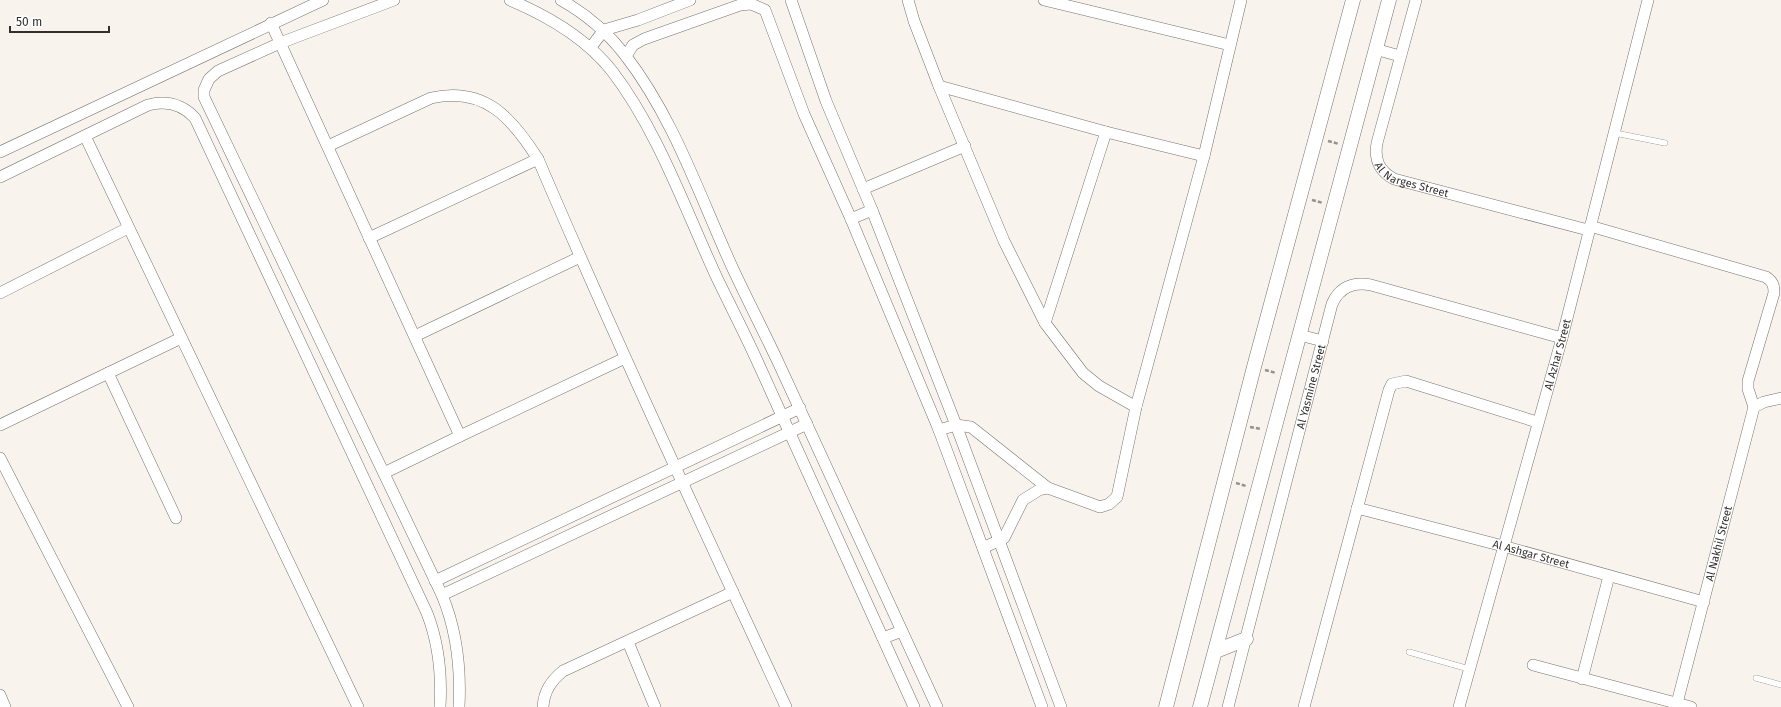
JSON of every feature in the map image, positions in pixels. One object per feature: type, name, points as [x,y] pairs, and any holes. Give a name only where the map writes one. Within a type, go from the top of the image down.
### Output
[{"type":"street","points":[[0,152],[271,23],[323,0]]},
{"type":"street","points":[[394,0],[280,43],[213,74],[206,84],[204,96],[442,595],[453,628],[457,648],[460,680],[459,707]]},
{"type":"street","points":[[510,0],[528,7],[559,25],[591,47],[611,69],[631,97],[648,128],[790,432],[914,707]]},
{"type":"street","points":[[561,0],[604,30],[626,56],[657,105],[681,152],[733,269],[800,408],[937,707]]},
{"type":"street","points":[[591,47],[604,30],[638,20],[690,0]]},
{"type":"street","points":[[791,0],[826,101],[872,210],[956,425],[1061,707]]},
{"type":"street","points":[[908,0],[914,21],[939,86],[1004,241],[1045,323],[1083,373],[1099,386],[1136,406]]},
{"type":"street","points":[[1044,0],[1230,45]]},
{"type":"street","points":[[939,430],[956,425],[964,425],[978,431],[1048,488],[1100,507],[1113,501],[1116,497],[1127,456],[1136,406],[1204,156],[1241,0]]},
{"type":"street","points":[[1166,707],[1254,367],[1353,0]]},
{"type":"street","points":[[1200,707],[1389,0]]},
{"type":"street","name":"Al Narges Street","points":[[1416,0],[1376,149],[1376,161],[1386,175],[1394,179],[1589,228],[1766,277],[1774,286],[1774,293],[1748,381],[1748,389],[1754,407]]},
{"type":"street","name":"Al Azhar Street","points":[[1459,707],[1537,422],[1562,338],[1648,0]]},
{"type":"street","points":[[626,56],[633,46],[644,38],[740,5],[764,5],[804,114],[851,219],[939,430],[1042,707]]},
{"type":"street","points":[[271,23],[460,436]]},
{"type":"street","points":[[1376,49],[1400,56]]},
{"type":"street","points":[[939,86],[1106,132],[1204,156]]},
{"type":"street","points":[[328,146],[431,98],[445,95],[457,95],[490,104],[508,117],[522,134],[538,159],[625,358],[786,707]]},
{"type":"street","points":[[0,177],[155,103],[178,105],[195,118],[381,512],[434,630],[440,659],[442,681],[440,707]]},
{"type":"street","points":[[1045,323],[1106,132]]},
{"type":"street","points":[[85,136],[358,707]]},
{"type":"street","points":[[863,189],[965,146]]},
{"type":"street","points":[[369,238],[538,159]]},
{"type":"street","points":[[851,219],[872,210]]},
{"type":"street","points":[[0,293],[128,228]]},
{"type":"street","points":[[415,336],[580,257]]},
{"type":"street","name":"Al Yasmine Street","points":[[1228,707],[1335,297],[1345,287],[1363,284],[1562,338]]},
{"type":"street","points":[[1299,335],[1323,341]]},
{"type":"street","points":[[0,425],[181,338]]},
{"type":"street","points":[[384,473],[625,358]]},
{"type":"street","points":[[108,373],[176,518]]},
{"type":"street","points":[[1304,707],[1389,390],[1392,384],[1406,381],[1537,422]]},
{"type":"street","points":[[1754,407],[1764,402],[1781,398]]},
{"type":"street","name":"Al Nakhil Street","points":[[1676,705],[1754,407]]},
{"type":"street","points":[[435,581],[800,408]]},
{"type":"street","points":[[442,595],[807,424]]},
{"type":"street","points":[[0,458],[128,707]]},
{"type":"street","points":[[982,548],[1000,541],[1006,535],[1023,500],[1039,490],[1048,488]]},
{"type":"street","points":[[381,512],[398,503]]},
{"type":"street","name":"Al Ashgar Street","points":[[1357,508],[1503,546],[1704,602]]},
{"type":"street","points":[[1582,679],[1609,576]]},
{"type":"street","points":[[543,707],[547,687],[553,679],[563,671],[733,592]]},
{"type":"street","points":[[883,638],[902,631]]},
{"type":"street","points":[[1216,651],[1246,638]]},
{"type":"street","points":[[628,642],[655,707]]},
{"type":"street","points":[[1533,665],[1676,705],[1691,707]]},
{"type":"street","points":[[0,696],[6,707]]},
{"type":"lane","points":[[1615,133],[1665,143]]},
{"type":"lane","points":[[1409,652],[1469,669]]},
{"type":"lane","points":[[1756,678],[1781,685]]},
{"type":"path","points":[[1316,137],[1349,147]]},
{"type":"path","points":[[1300,197],[1333,206]]},
{"type":"path","points":[[1254,367],[1288,377]]},
{"type":"path","points":[[1239,424],[1273,432]]},
{"type":"path","points":[[1225,481],[1258,489]]}]
